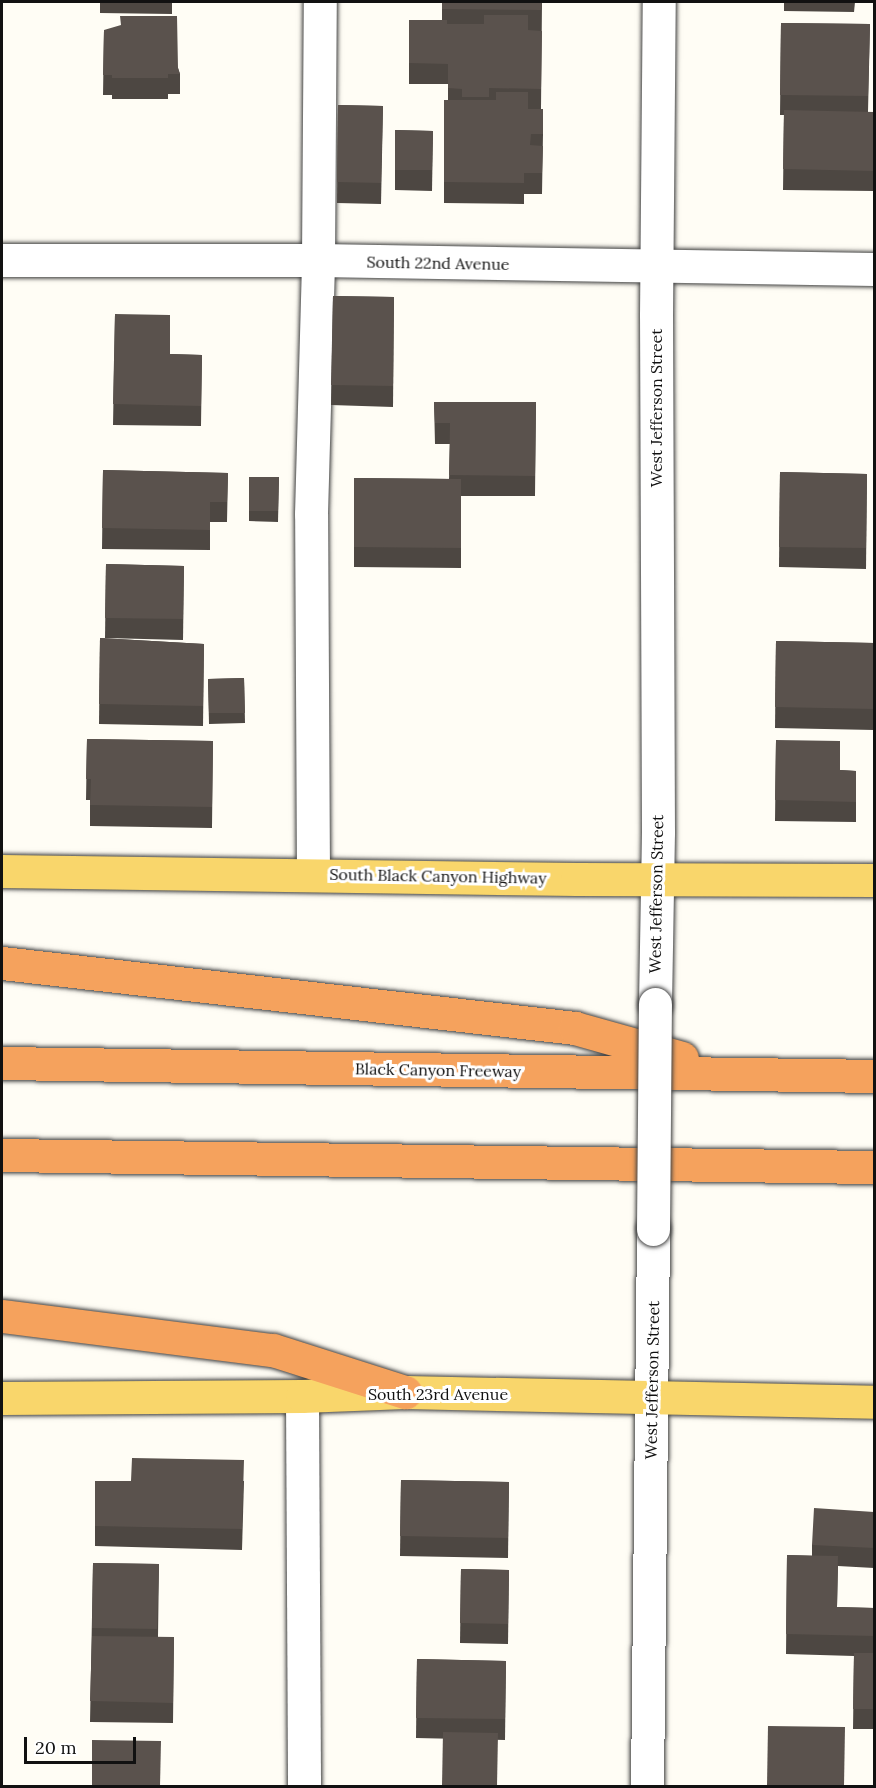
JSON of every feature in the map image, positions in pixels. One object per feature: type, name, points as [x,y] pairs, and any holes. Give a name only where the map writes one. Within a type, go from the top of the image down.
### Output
[{"type":"highway","points":[[2,963],[575,1028],[738,1074]]},
{"type":"highway","name":"Black Canyon Freeway","points":[[2,1063],[874,1076]]},
{"type":"highway","points":[[2,1155],[874,1167]]},
{"type":"highway","points":[[2,1316],[273,1350],[405,1392]]},
{"type":"main road","name":"South Black Canyon Highway","points":[[2,871],[577,879],[874,880]]},
{"type":"main road","name":"South 23rd Avenue","points":[[2,1398],[302,1396],[405,1392],[874,1402]]},
{"type":"street","points":[[313,874],[311,514],[318,260],[320,2]]},
{"type":"street","name":"West Jefferson Street","points":[[647,1786],[656,878],[656,267],[659,2]]},
{"type":"street","name":"South 22nd Avenue","points":[[2,260],[318,260],[874,269]]},
{"type":"street","points":[[302,1396],[304,1786]]},
{"type":"building","points":[[442,2],[542,2],[541,10],[442,9]]},
{"type":"building","points":[[484,15],[528,15],[528,30],[542,31],[541,89],[489,88],[489,97],[462,97],[462,89],[448,88],[448,64],[409,63],[409,20],[447,20],[447,24],[484,24]]},
{"type":"building","points":[[120,16],[177,16],[180,74],[168,74],[168,78],[112,78],[112,75],[103,75],[104,30],[121,25]]},
{"type":"building","points":[[781,23],[870,24],[868,96],[780,95]]},
{"type":"building","points":[[496,92],[528,92],[528,109],[543,109],[543,134],[531,134],[530,145],[543,146],[542,173],[524,173],[524,183],[444,182],[444,100],[496,100]]},
{"type":"building","points":[[338,105],[383,106],[381,183],[337,182]]},
{"type":"building","points":[[784,110],[874,112],[874,171],[783,169]]},
{"type":"building","points":[[395,130],[433,131],[432,170],[395,170]]},
{"type":"building","points":[[333,296],[394,297],[393,386],[331,385]]},
{"type":"building","points":[[115,314],[170,315],[170,354],[202,355],[201,406],[113,404]]},
{"type":"building","points":[[434,402],[536,402],[535,476],[449,475],[450,423],[435,423]]},
{"type":"building","points":[[103,470],[228,473],[227,502],[210,502],[210,530],[102,528]]},
{"type":"building","points":[[780,472],[867,474],[866,548],[779,547]]},
{"type":"building","points":[[249,477],[279,477],[278,511],[249,511]]},
{"type":"building","points":[[354,478],[461,479],[461,548],[354,547]]},
{"type":"building","points":[[106,564],[184,566],[183,619],[105,618]]},
{"type":"building","points":[[100,638],[204,644],[203,706],[99,704]]},
{"type":"building","points":[[776,641],[874,643],[874,709],[775,707]]},
{"type":"building","points":[[244,678],[245,713],[209,713],[208,679]]},
{"type":"building","points":[[87,739],[213,741],[212,807],[90,805],[91,779],[86,779]]},
{"type":"building","points":[[776,740],[840,741],[840,770],[856,771],[856,802],[775,800]]},
{"type":"building","points":[[132,1458],[244,1460],[242,1529],[95,1526],[95,1481],[131,1481]]},
{"type":"building","points":[[401,1480],[509,1482],[508,1538],[400,1536]]},
{"type":"building","points":[[814,1508],[874,1512],[874,1548],[812,1545]]},
{"type":"building","points":[[787,1555],[838,1556],[837,1607],[874,1608],[874,1636],[786,1634]]},
{"type":"building","points":[[93,1563],[159,1564],[157,1629],[92,1628]]},
{"type":"building","points":[[461,1569],[509,1570],[508,1624],[460,1623]]},
{"type":"building","points":[[92,1636],[174,1637],[173,1703],[90,1701]]},
{"type":"building","points":[[854,1653],[874,1653],[874,1709],[853,1709]]},
{"type":"building","points":[[417,1659],[506,1661],[505,1719],[416,1718]]},
{"type":"building","points":[[768,1726],[845,1727],[844,1786],[767,1786]]},
{"type":"building","points":[[443,1732],[498,1733],[497,1786],[442,1786]]},
{"type":"building","points":[[92,1740],[161,1741],[160,1786],[92,1786]]}]
